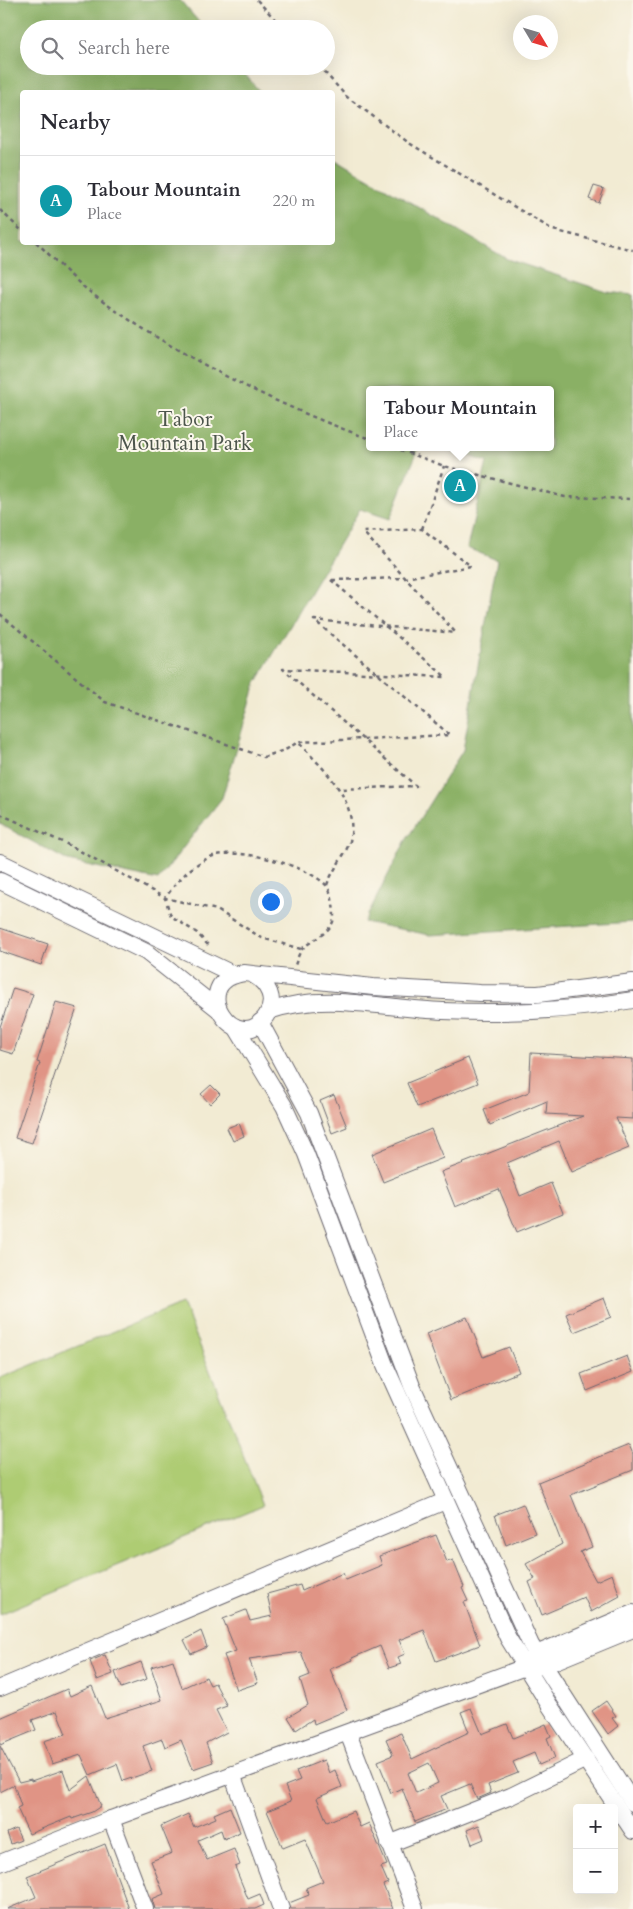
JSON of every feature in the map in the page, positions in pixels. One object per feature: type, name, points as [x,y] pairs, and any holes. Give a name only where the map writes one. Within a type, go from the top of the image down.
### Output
[{"type":"street","points":[[0,862],[235,975],[290,978],[433,992],[538,994],[633,982]]},
{"type":"street","points":[[0,880],[146,952],[218,1009]]},
{"type":"street","points":[[235,975],[221,985],[217,993],[218,1009],[223,1019],[236,1027],[248,1028],[291,1003],[320,1001],[441,1011],[494,1013],[550,1010],[633,1000]]},
{"type":"street","points":[[253,975],[266,986],[271,1002],[264,1017]]},
{"type":"street","points":[[264,1017],[309,1113],[412,1386],[535,1662],[586,1760],[633,1832]]},
{"type":"street","points":[[236,1027],[284,1106],[306,1154],[385,1365],[445,1502],[508,1638],[535,1662],[631,1793]]},
{"type":"street","points":[[0,1688],[445,1502]]},
{"type":"street","points":[[535,1662],[633,1613]]},
{"type":"street","points":[[0,1863],[111,1819],[348,1733],[535,1662],[633,1630]]},
{"type":"street","points":[[348,1733],[415,1909]]},
{"type":"street","points":[[389,1844],[511,1796],[586,1760]]},
{"type":"street","points":[[232,1774],[281,1909]]},
{"type":"street","points":[[111,1819],[145,1909]]},
{"type":"path","points":[[257,0],[276,20]]},
{"type":"path","points":[[327,75],[347,97],[410,143],[553,230],[633,250]]},
{"type":"path","points":[[0,210],[20,229]]},
{"type":"path","points":[[39,245],[94,295],[176,348],[243,386],[366,437]]},
{"type":"path","points":[[404,451],[444,466],[565,497],[633,499]]},
{"type":"path","points":[[422,529],[444,466]]},
{"type":"path","points":[[0,614],[105,702],[264,757],[287,749],[298,742],[362,738],[450,735],[378,674],[314,620],[388,627],[456,633],[405,578],[363,532],[422,529],[471,566],[405,578],[332,580],[388,627],[446,677],[378,674],[284,669],[362,738],[416,786],[341,789]]},
{"type":"path","points":[[298,742],[341,789],[352,820],[350,842],[332,871],[326,885]]},
{"type":"path","points":[[0,814],[72,846],[165,898],[217,910],[262,938],[301,949]]},
{"type":"path","points":[[165,898],[188,870],[215,856],[253,855],[303,869],[326,885],[333,905],[334,919],[320,936],[301,949],[290,978]]},
{"type":"path","points":[[165,898],[171,916],[197,932],[209,946],[215,965]]},
{"type":"green space","name":"Tabor Mountain Park","points":[[0,0],[180,0],[197,20],[20,20],[20,75],[246,75],[258,90],[20,90],[20,245],[335,245],[335,158],[507,259],[607,292],[633,295],[633,922],[430,935],[364,922],[405,842],[463,750],[497,560],[467,548],[487,462],[453,451],[554,451],[554,386],[366,386],[366,451],[417,451],[390,519],[360,509],[256,683],[222,798],[158,880],[68,861],[0,824]]},
{"type":"green space","points":[[183,1303],[263,1505],[0,1614],[0,1378]]},
{"type":"building","points":[[594,186],[604,189],[599,203],[589,199]]},
{"type":"building","points":[[0,928],[48,944],[41,965],[0,951]]},
{"type":"building","points":[[13,988],[33,994],[13,1054],[0,1050],[0,1027]]},
{"type":"building","points":[[56,1002],[77,1008],[32,1143],[15,1138],[40,1063],[37,1062]]},
{"type":"building","points":[[531,1053],[633,1059],[633,1119],[616,1118],[629,1148],[572,1172],[559,1141],[507,1163],[520,1196],[551,1183],[563,1213],[517,1232],[499,1189],[455,1207],[441,1172],[583,1116],[546,1114],[547,1101],[490,1125],[484,1110],[529,1092]]},
{"type":"building","points":[[468,1058],[478,1083],[417,1107],[407,1083]]},
{"type":"building","points":[[211,1085],[220,1094],[210,1104],[201,1094]]},
{"type":"building","points":[[334,1095],[347,1127],[332,1133],[320,1101]]},
{"type":"building","points":[[239,1123],[244,1136],[233,1141],[227,1128]]},
{"type":"building","points":[[431,1129],[443,1158],[383,1182],[372,1154]]},
{"type":"building","points":[[604,1298],[611,1317],[574,1332],[566,1314]]},
{"type":"building","points":[[467,1317],[483,1357],[509,1347],[519,1372],[451,1400],[426,1334]]},
{"type":"building","points":[[627,1356],[633,1372],[587,1391],[581,1374]]},
{"type":"building","points":[[629,1445],[633,1454],[633,1470],[571,1495],[592,1547],[580,1552],[596,1581],[612,1574],[620,1596],[591,1612],[584,1597],[542,1615],[529,1582],[535,1579],[526,1564],[562,1544],[538,1482]]},
{"type":"building","points":[[523,1504],[535,1533],[506,1545],[495,1515]]},
{"type":"building","points":[[436,1535],[447,1562],[453,1560],[464,1587],[462,1588],[468,1601],[464,1602],[480,1645],[436,1661],[424,1630],[399,1640],[405,1654],[398,1657],[401,1664],[389,1668],[380,1646],[352,1658],[353,1660],[330,1669],[347,1710],[314,1724],[313,1719],[296,1730],[288,1717],[308,1705],[300,1679],[310,1675],[301,1652],[249,1659],[258,1683],[237,1690],[224,1655],[236,1651],[223,1619],[246,1610],[250,1621],[272,1616],[267,1594],[300,1585],[302,1591],[343,1573],[346,1580],[382,1565],[379,1556]]},
{"type":"building","points":[[201,1631],[207,1647],[191,1654],[184,1640]]},
{"type":"building","points":[[105,1655],[113,1674],[97,1680],[90,1661]]},
{"type":"building","points":[[173,1660],[182,1688],[206,1677],[210,1685],[215,1683],[227,1706],[216,1710],[227,1732],[206,1743],[213,1762],[193,1769],[181,1740],[165,1747],[162,1739],[143,1746],[152,1771],[123,1781],[117,1764],[90,1775],[81,1755],[52,1764],[44,1741],[66,1734],[57,1711],[32,1720],[36,1730],[0,1745],[0,1718],[67,1689],[70,1696],[92,1686],[105,1718],[162,1700],[151,1667]]},
{"type":"building","points":[[141,1662],[147,1679],[121,1688],[115,1672]]},
{"type":"building","points":[[606,1701],[616,1716],[612,1718],[618,1726],[608,1734],[592,1711]]},
{"type":"building","points":[[471,1708],[482,1734],[507,1724],[513,1738],[546,1724],[551,1736],[547,1738],[555,1758],[539,1765],[534,1753],[513,1762],[518,1773],[488,1785],[491,1793],[477,1799],[470,1784],[441,1796],[447,1809],[415,1822],[402,1788],[391,1793],[378,1761],[393,1755],[386,1739],[401,1733],[412,1759],[469,1732],[461,1712]],"holes":[[[429,1763],[438,1783],[416,1793],[408,1773]]]},
{"type":"building","points":[[0,1746],[19,1782],[31,1779],[31,1781],[63,1770],[70,1790],[89,1776],[101,1806],[92,1812],[72,1819],[71,1817],[29,1834],[17,1808],[21,1806],[14,1785],[0,1792]]},
{"type":"building","points":[[324,1760],[329,1773],[335,1770],[342,1787],[317,1798],[327,1822],[353,1811],[360,1827],[369,1823],[387,1865],[381,1867],[388,1883],[383,1885],[393,1909],[291,1909],[289,1903],[309,1895],[306,1888],[323,1881],[305,1839],[283,1848],[267,1811],[291,1801],[285,1786],[300,1780],[296,1771]]},
{"type":"building","points":[[230,1807],[240,1832],[224,1839],[221,1830],[198,1840],[207,1860],[234,1849],[240,1865],[235,1867],[248,1899],[260,1894],[264,1905],[255,1909],[155,1909],[152,1899],[164,1894],[151,1861],[172,1853],[161,1826],[188,1814],[194,1827],[216,1818],[214,1814]]},
{"type":"building","points":[[479,1825],[484,1839],[472,1844],[467,1830]]},
{"type":"building","points":[[16,1829],[21,1840],[11,1844],[7,1833]]},
{"type":"building","points":[[105,1844],[129,1909],[7,1909],[36,1897],[27,1876]]},
{"type":"place","name":"Tabour Mountain","points":[[460,486]]}]
